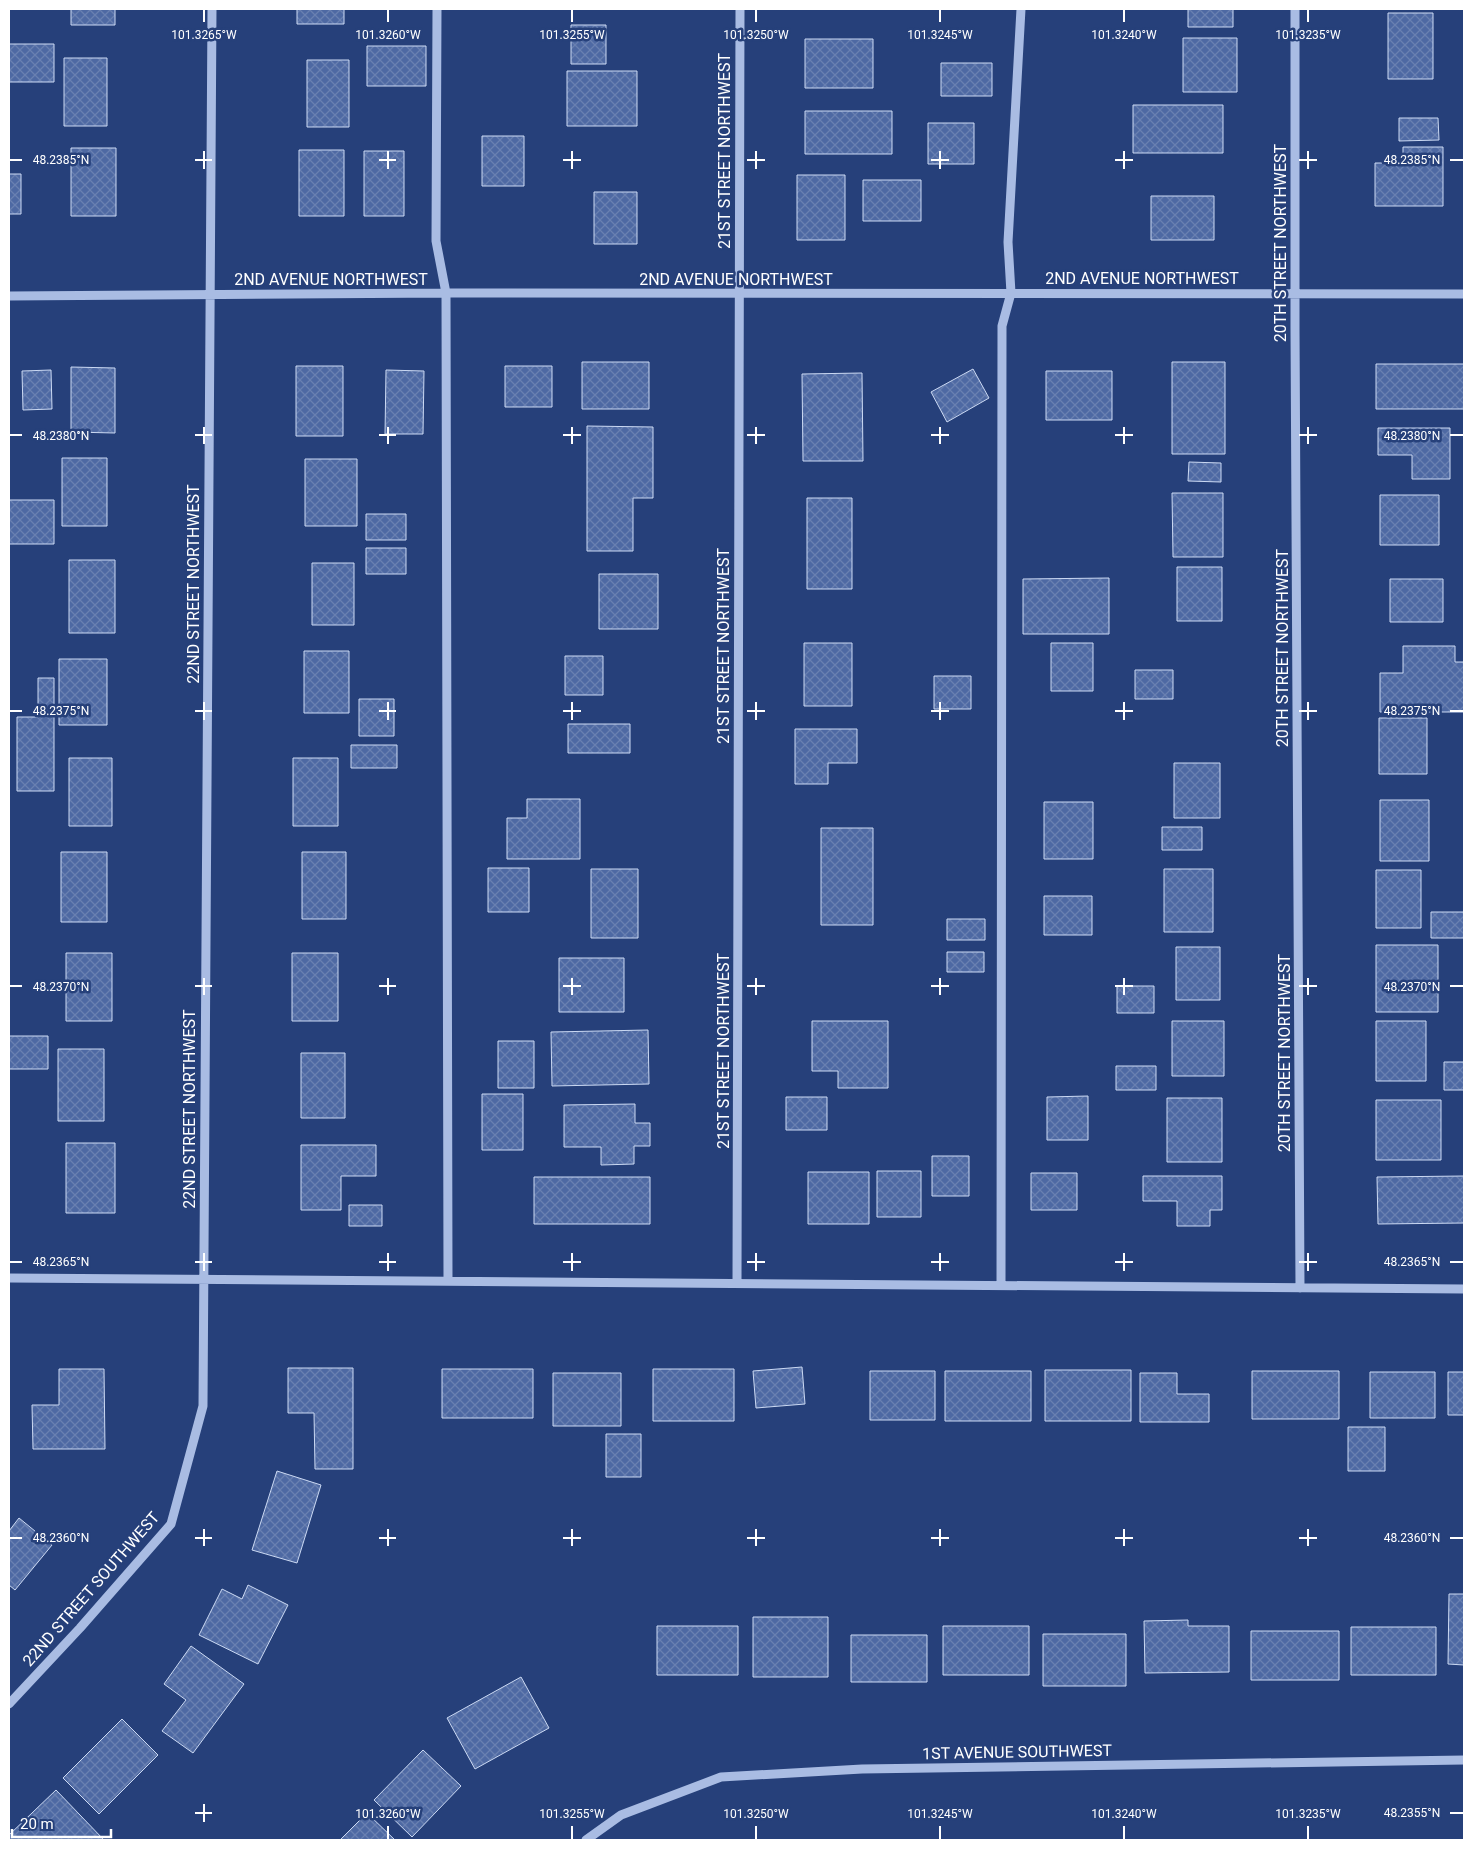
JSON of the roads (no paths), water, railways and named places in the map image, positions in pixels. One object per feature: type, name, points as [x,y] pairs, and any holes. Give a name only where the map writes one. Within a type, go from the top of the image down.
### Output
[{"type":"street","name":"22ND STREET NORTHWEST","points":[[203,1278],[212,9]]},
{"type":"street","points":[[437,9],[436,241],[446,293],[448,1281]]},
{"type":"street","name":"21ST STREET NORTHWEST","points":[[738,1283],[740,9]]},
{"type":"street","points":[[1001,1285],[1002,326],[1011,293],[1008,242],[1021,9]]},
{"type":"street","name":"20TH STREET NORTHWEST","points":[[1295,9],[1300,1288]]},
{"type":"street","name":"2ND AVENUE NORTHWEST","points":[[9,296],[446,293],[1464,294]]},
{"type":"street","points":[[9,1278],[1464,1289]]},
{"type":"street","name":"22ND STREET SOUTHWEST","points":[[9,1704],[80,1628],[171,1524],[202,1406],[203,1278]]},
{"type":"street","name":"1ST AVENUE SOUTHWEST","points":[[586,1840],[621,1815],[721,1777],[862,1769],[1464,1760]]}]
